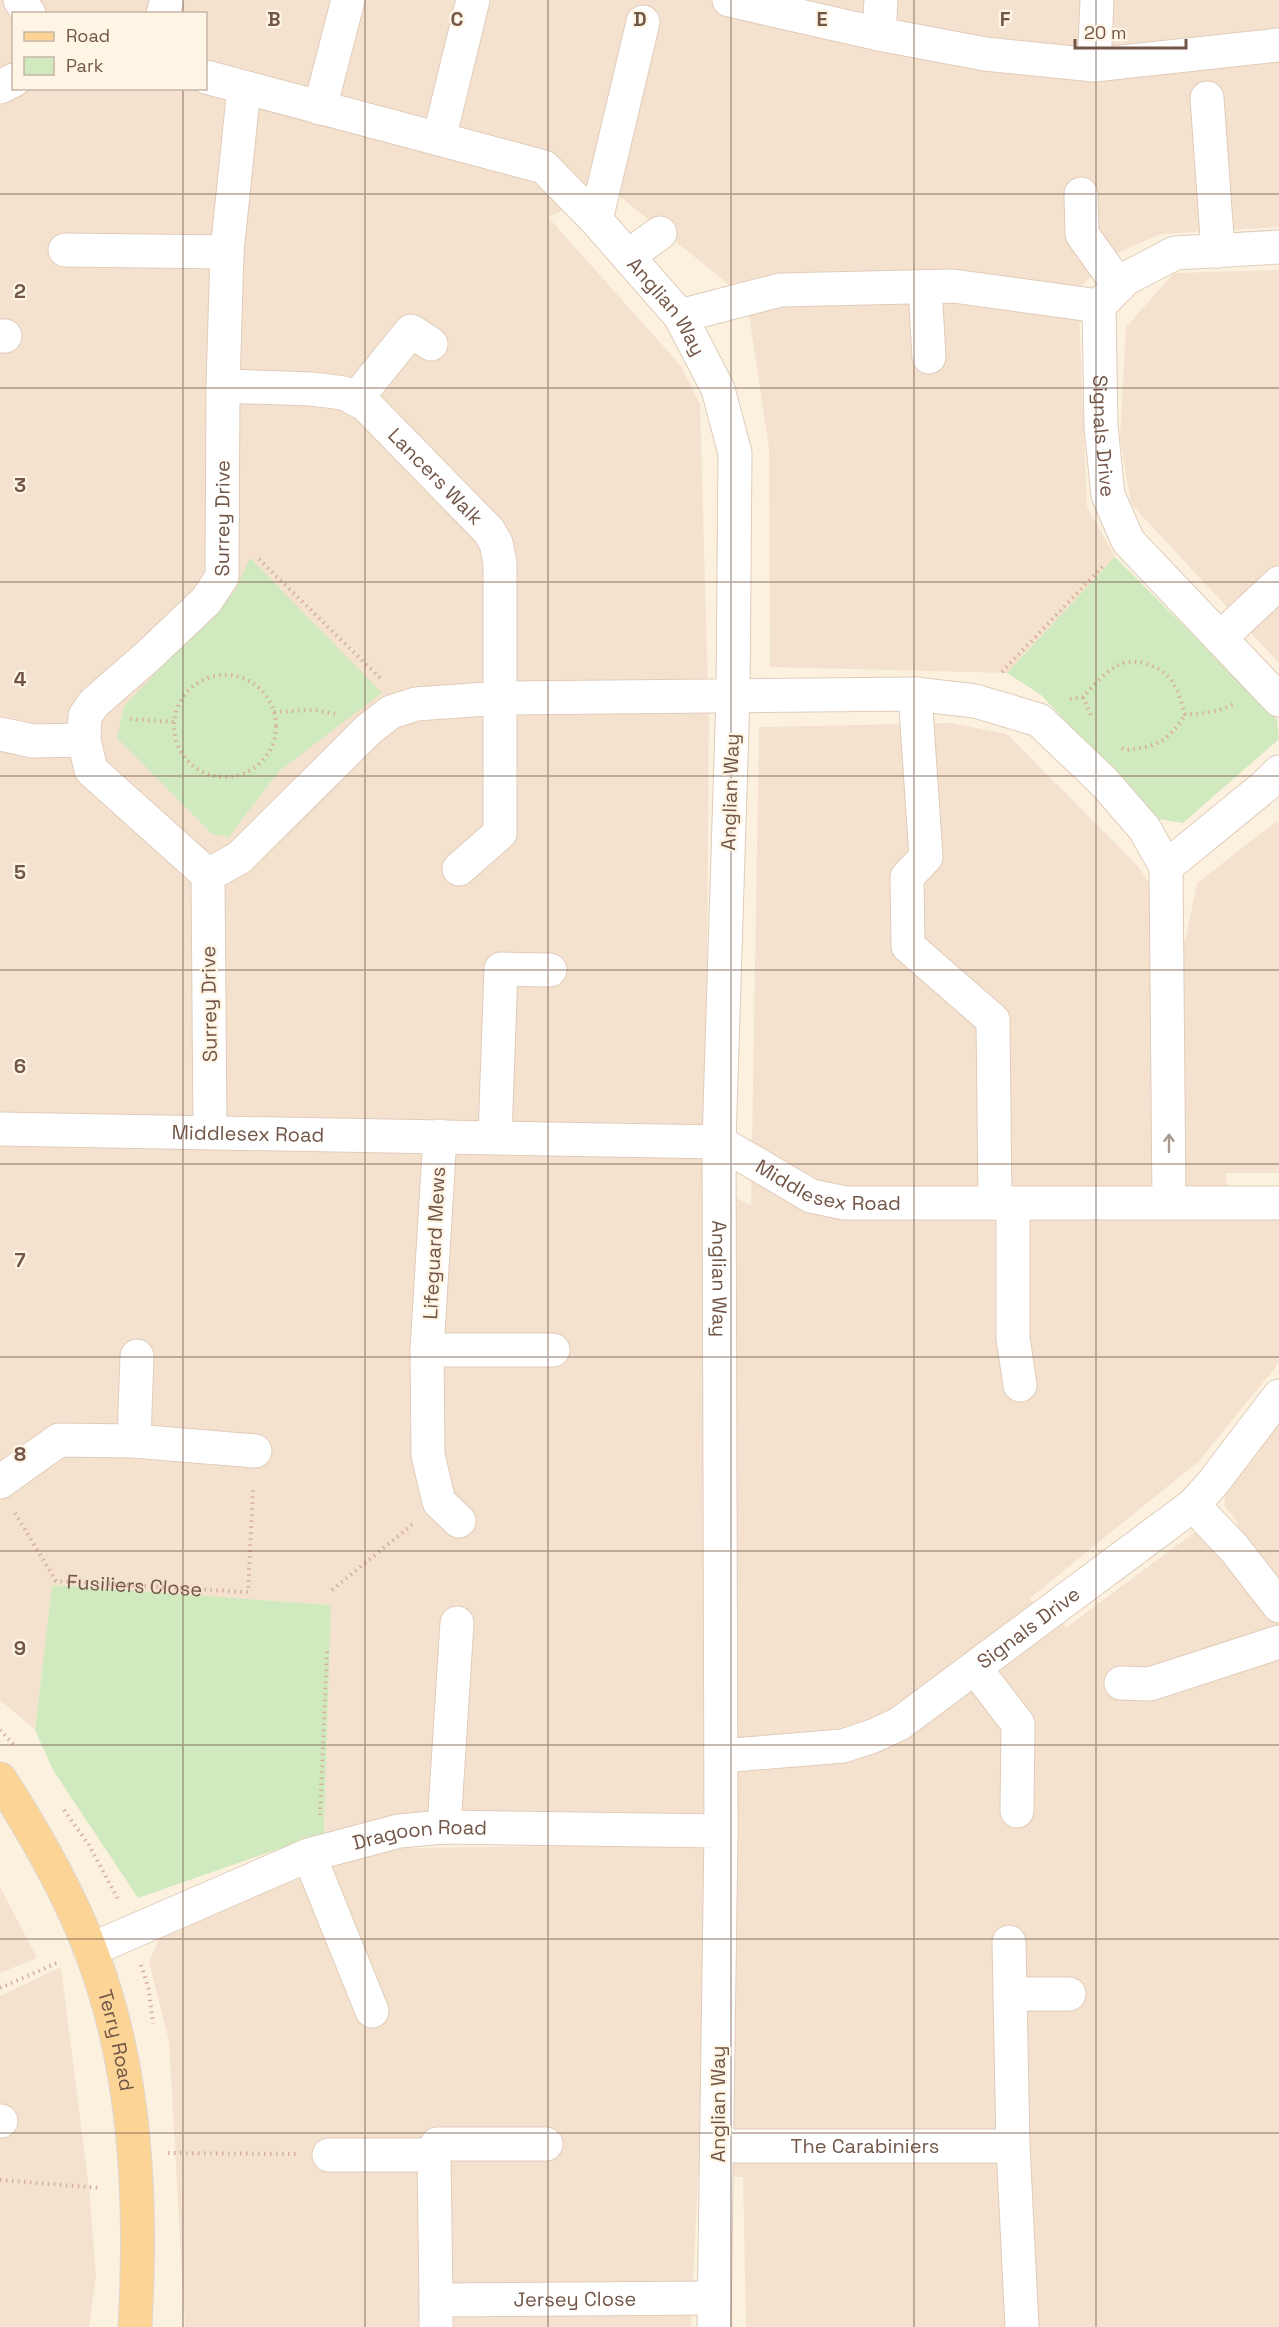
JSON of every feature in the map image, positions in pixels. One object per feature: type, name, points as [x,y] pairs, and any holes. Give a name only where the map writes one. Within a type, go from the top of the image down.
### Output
[{"type":"main road","name":"Terry Road","points":[[0,1779],[52,1868],[90,1950],[118,2041],[128,2097],[138,2188],[135,2327]]},
{"type":"street","points":[[320,108],[348,0]]},
{"type":"street","points":[[439,139],[473,0]]},
{"type":"street","points":[[729,0],[879,34],[985,54],[1094,65],[1279,45]]},
{"type":"street","points":[[879,34],[881,0]]},
{"type":"street","points":[[1094,65],[1097,0]]},
{"type":"street","points":[[596,220],[643,22]]},
{"type":"street","name":"Anglian Way","points":[[207,77],[544,167],[596,220],[680,316],[718,389],[735,453],[733,695],[719,1142],[721,1831],[714,2312]]},
{"type":"street","name":"Surrey Drive","points":[[210,1132],[208,875],[91,770],[84,740],[85,716],[94,703],[206,601],[222,576],[223,386],[227,252],[244,87]]},
{"type":"street","points":[[1208,98],[1218,250]]},
{"type":"street","points":[[1081,194],[1082,234],[1109,296]]},
{"type":"street","points":[[628,256],[660,233]]},
{"type":"street","points":[[1109,296],[1125,279],[1175,253],[1279,247]]},
{"type":"street","points":[[65,250],[227,252]]},
{"type":"street","points":[[680,316],[780,290],[953,286],[1109,296]]},
{"type":"street","points":[[925,287],[929,357]]},
{"type":"street","name":"Signals Drive","points":[[1109,296],[1101,426],[1108,495],[1128,541],[1272,693]]},
{"type":"street","points":[[356,399],[411,331],[431,344]]},
{"type":"street","name":"Lancers Walk","points":[[223,386],[311,389],[344,393],[356,399],[366,405],[489,531],[496,543],[500,562],[501,698]]},
{"type":"street","points":[[1220,638],[1279,583]]},
{"type":"street","points":[[915,694],[927,857],[907,877],[908,946],[993,1020],[1013,1338],[1020,1385]]},
{"type":"street","points":[[208,875],[239,858],[369,729],[391,712],[416,704],[501,698],[915,694],[975,701],[1039,720],[1104,782],[1144,828],[1166,867],[1169,1202]]},
{"type":"street","points":[[459,868],[501,833],[501,698]]},
{"type":"street","points":[[0,734],[33,741],[84,740]]},
{"type":"street","points":[[1166,867],[1274,786]]},
{"type":"street","points":[[495,1137],[501,969],[550,970]]},
{"type":"street","name":"Middlesex Road","points":[[0,1129],[719,1142],[811,1196],[844,1203],[1279,1203]]},
{"type":"street","name":"Lifeguard Mews","points":[[440,1136],[427,1350],[428,1455],[449,1512]]},
{"type":"street","points":[[427,1350],[553,1350]]},
{"type":"street","points":[[134,1441],[137,1356]]},
{"type":"street","name":"Signals Drive","points":[[721,1756],[843,1746],[899,1724],[1193,1505],[1212,1484],[1279,1396]]},
{"type":"street","points":[[6,1496],[59,1440],[134,1441],[255,1451]]},
{"type":"street","points":[[1193,1505],[1234,1548],[1279,1606]]},
{"type":"street","points":[[444,1827],[457,1623]]},
{"type":"street","points":[[1121,1683],[1150,1684],[1279,1642]]},
{"type":"street","points":[[975,1668],[1018,1724],[1017,1811]]},
{"type":"street","name":"Dragoon Road","points":[[90,1950],[314,1853],[399,1831],[444,1827],[721,1831]]},
{"type":"street","points":[[314,1853],[372,2012]]},
{"type":"street","points":[[1009,1942],[1013,2146],[1022,2327]]},
{"type":"street","points":[[1010,1994],[1069,1994]]},
{"type":"street","points":[[329,2155],[434,2155],[437,2144],[546,2144]]},
{"type":"street","name":"The Carabiniers","points":[[718,2146],[1013,2146]]},
{"type":"street","name":"Jersey Close","points":[[434,2155],[436,2314],[714,2312]]},
{"type":"path","points":[[222,523],[409,706]]},
{"type":"path","points":[[975,701],[1128,541]]},
{"type":"path","points":[[1064,699],[1083,697],[1102,676],[1123,663],[1142,662],[1159,670],[1173,681],[1185,714],[1179,725],[1167,738],[1148,749],[1125,750],[1115,744]]},
{"type":"path","points":[[222,675],[239,676],[254,684],[266,696],[273,712],[276,728],[272,745],[263,759],[250,770],[234,776],[209,774],[188,761],[178,748],[174,722],[181,699],[191,687],[206,678],[222,675]]},
{"type":"path","points":[[1185,714],[1203,714],[1225,709],[1272,693]]},
{"type":"path","points":[[1083,697],[1095,724]]},
{"type":"path","points":[[273,712],[314,710],[380,721]]},
{"type":"path","name":"Fusiliers Close","points":[[6,1496],[56,1581],[248,1592],[255,1451]]},
{"type":"path","points":[[332,1590],[449,1512]]},
{"type":"path","points":[[314,1853],[327,1651]]},
{"type":"path","points":[[0,1988],[40,1969],[90,1950]]},
{"type":"path","points":[[135,2153],[329,2155]]},
{"type":"path","points":[[0,2180],[89,2188],[138,2188]]},
{"type":"shaded area","points":[[0,0],[1279,0],[1279,227],[1161,234],[1115,254],[1078,289],[1087,506],[1115,557],[1007,673],[770,667],[769,449],[750,321],[734,289],[612,190],[548,217],[681,366],[700,404],[709,726],[705,1184],[751,1205],[759,727],[951,723],[1007,734],[1136,864],[1149,882],[1152,943],[1185,942],[1197,883],[1276,822],[1279,825],[1279,1173],[1226,1173],[1229,1217],[1279,1219],[1279,1363],[1199,1461],[1029,1599],[1067,1627],[1196,1531],[1239,1524],[1224,1505],[1227,1484],[1279,1421],[1279,2327],[746,2327],[743,2177],[698,2176],[691,2327],[185,2327],[169,2041],[149,1962],[159,1939],[324,1868],[402,1848],[572,1846],[572,1815],[400,1817],[324,1833],[331,1605],[52,1585],[35,1730],[0,1700]]},
{"type":"shaded area","points":[[1279,270],[1279,663],[1131,504],[1120,437],[1126,327],[1174,273]]},
{"type":"shaded area","points":[[0,1887],[37,1958],[0,1973]]},
{"type":"shaded area","points":[[61,1967],[89,2188],[96,2276],[89,2327],[0,2327],[0,1996]]},
{"type":"green space","points":[[1115,557],[1277,719],[1279,739],[1183,823],[1158,819],[1041,695],[1007,673]]},
{"type":"green space","points":[[250,558],[382,693],[279,771],[229,837],[212,834],[117,738],[124,706],[235,591]]},
{"type":"green space","points":[[52,1585],[331,1605],[324,1833],[138,1898],[53,1770],[35,1730]]}]
